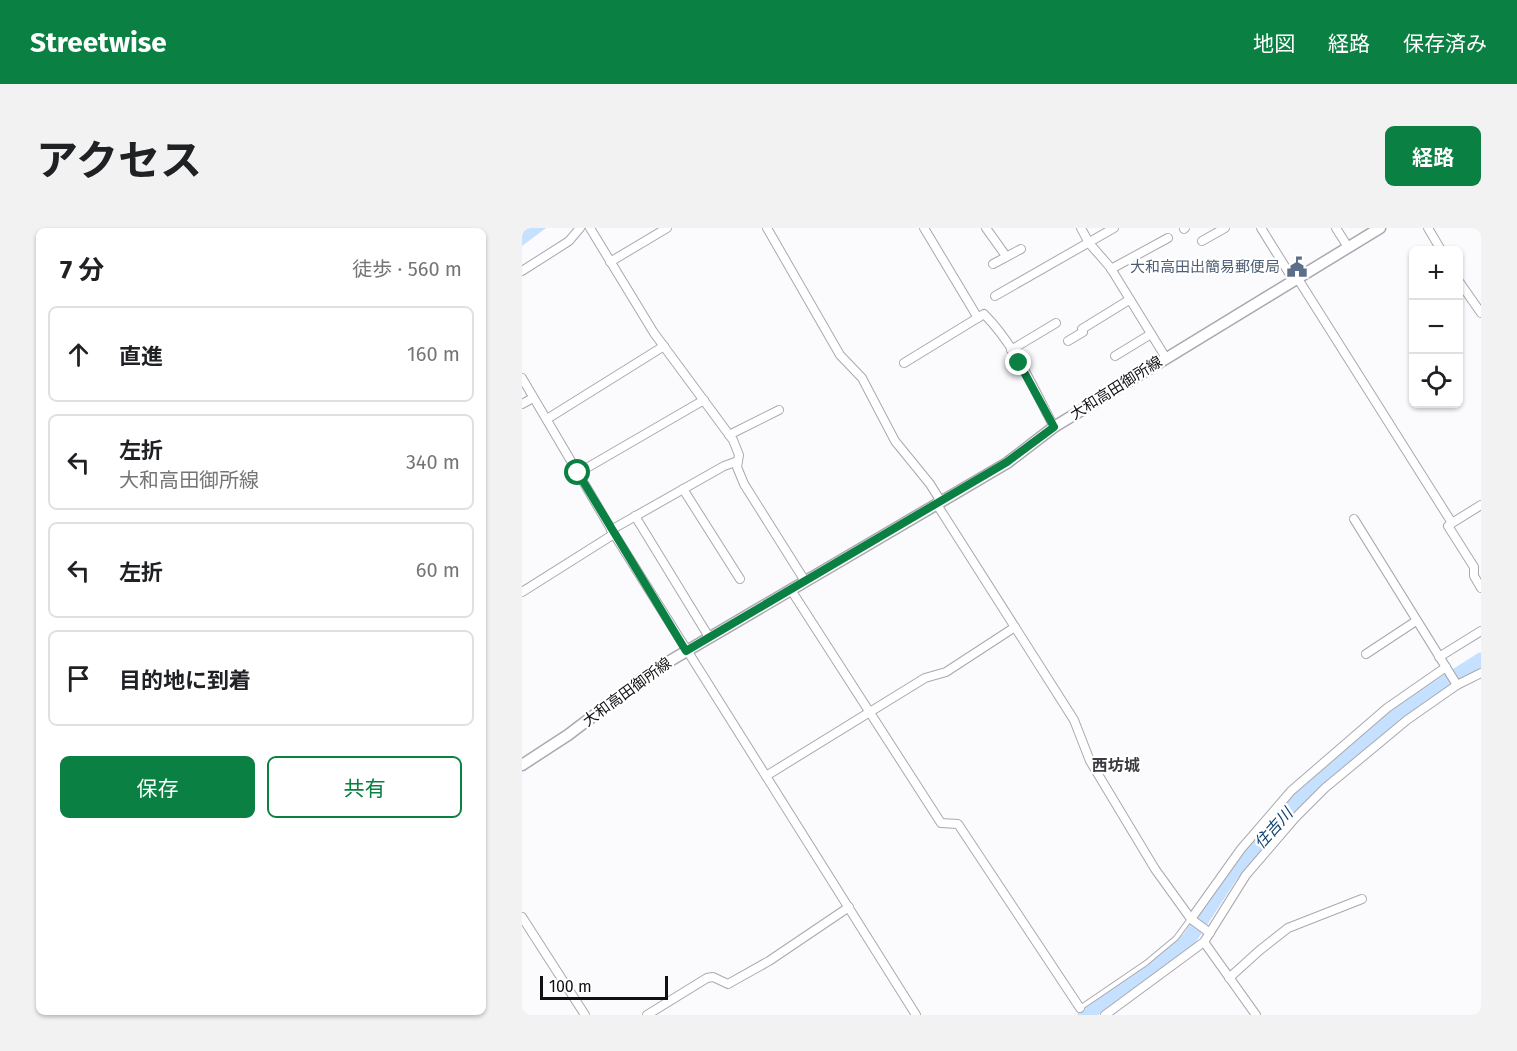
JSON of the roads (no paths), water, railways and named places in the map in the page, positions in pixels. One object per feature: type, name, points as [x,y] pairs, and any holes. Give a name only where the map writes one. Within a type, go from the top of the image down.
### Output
[{"type":"main road","name":"大和高田御所線","points":[[522,765],[563,738],[642,678],[1007,462],[1054,427],[1380,228]]},
{"type":"street","points":[[522,271],[569,241],[580,228]]},
{"type":"street","points":[[590,228],[663,346],[737,448],[737,467],[744,484],[805,581]]},
{"type":"street","points":[[610,262],[668,228]]},
{"type":"street","points":[[766,228],[840,355],[862,378],[895,441],[930,484],[938,501],[1074,720],[1090,761],[1155,868],[1191,919],[1210,933]]},
{"type":"street","points":[[924,228],[978,318]]},
{"type":"street","points":[[986,228],[1006,256]]},
{"type":"street","points":[[1081,228],[1089,243],[1111,269],[1166,358]]},
{"type":"street","points":[[995,296],[1114,228]]},
{"type":"street","points":[[1202,241],[1225,228]]},
{"type":"street","points":[[1261,228],[1452,523]]},
{"type":"street","points":[[1336,228],[1348,248]]},
{"type":"street","points":[[1428,228],[1439,246]]},
{"type":"street","points":[[1111,269],[1168,238]]},
{"type":"street","points":[[993,264],[1020,249]]},
{"type":"street","points":[[1463,287],[1481,314]]},
{"type":"street","points":[[1068,341],[1083,332],[1082,328],[1129,300]]},
{"type":"street","points":[[904,363],[984,314],[1011,350],[1054,427]]},
{"type":"street","points":[[1011,350],[1056,324]]},
{"type":"street","points":[[1115,356],[1151,334]]},
{"type":"street","points":[[547,419],[663,346]]},
{"type":"street","points":[[522,378],[612,532],[916,1015]]},
{"type":"street","points":[[522,404],[533,398]]},
{"type":"street","points":[[578,473],[704,400]]},
{"type":"street","points":[[729,435],[779,410]]},
{"type":"street","points":[[522,592],[635,516],[738,461]]},
{"type":"street","points":[[683,489],[740,579]]},
{"type":"street","points":[[1481,505],[1448,526],[1474,567],[1474,576],[1481,588]]},
{"type":"street","points":[[635,516],[709,637]]},
{"type":"street","points":[[1353,519],[1457,685]]},
{"type":"street","points":[[791,590],[941,823],[958,824],[1080,1008]]},
{"type":"street","points":[[1366,654],[1416,621]]},
{"type":"street","points":[[766,776],[925,678],[946,672],[1015,627]]},
{"type":"street","points":[[1439,657],[1481,631]]},
{"type":"street","points":[[1191,919],[1241,849],[1291,791],[1387,708],[1446,667]]},
{"type":"street","points":[[1105,1015],[1204,942],[1246,875],[1295,818],[1325,788],[1383,738],[1457,685],[1481,673]]},
{"type":"street","points":[[1229,978],[1288,928],[1362,899]]},
{"type":"street","points":[[647,1015],[707,978],[713,977],[728,984],[769,961],[849,907]]},
{"type":"street","points":[[522,917],[585,1015]]},
{"type":"street","points":[[1204,942],[1256,1015]]},
{"type":"lane","points":[[1080,1008],[1161,951],[1176,938],[1191,919]]},
{"type":"water","points":[[522,228],[546,228],[522,246]]},
{"type":"waterway","name":"住吉川","points":[[1085,1015],[1154,967],[1189,939],[1230,876],[1308,789],[1396,714],[1481,660]]},
{"type":"place","name":"大和高田出簡易郵便局","points":[[1297,267]]},
{"type":"district","name":"西坊城","points":[[1116,765]]}]
